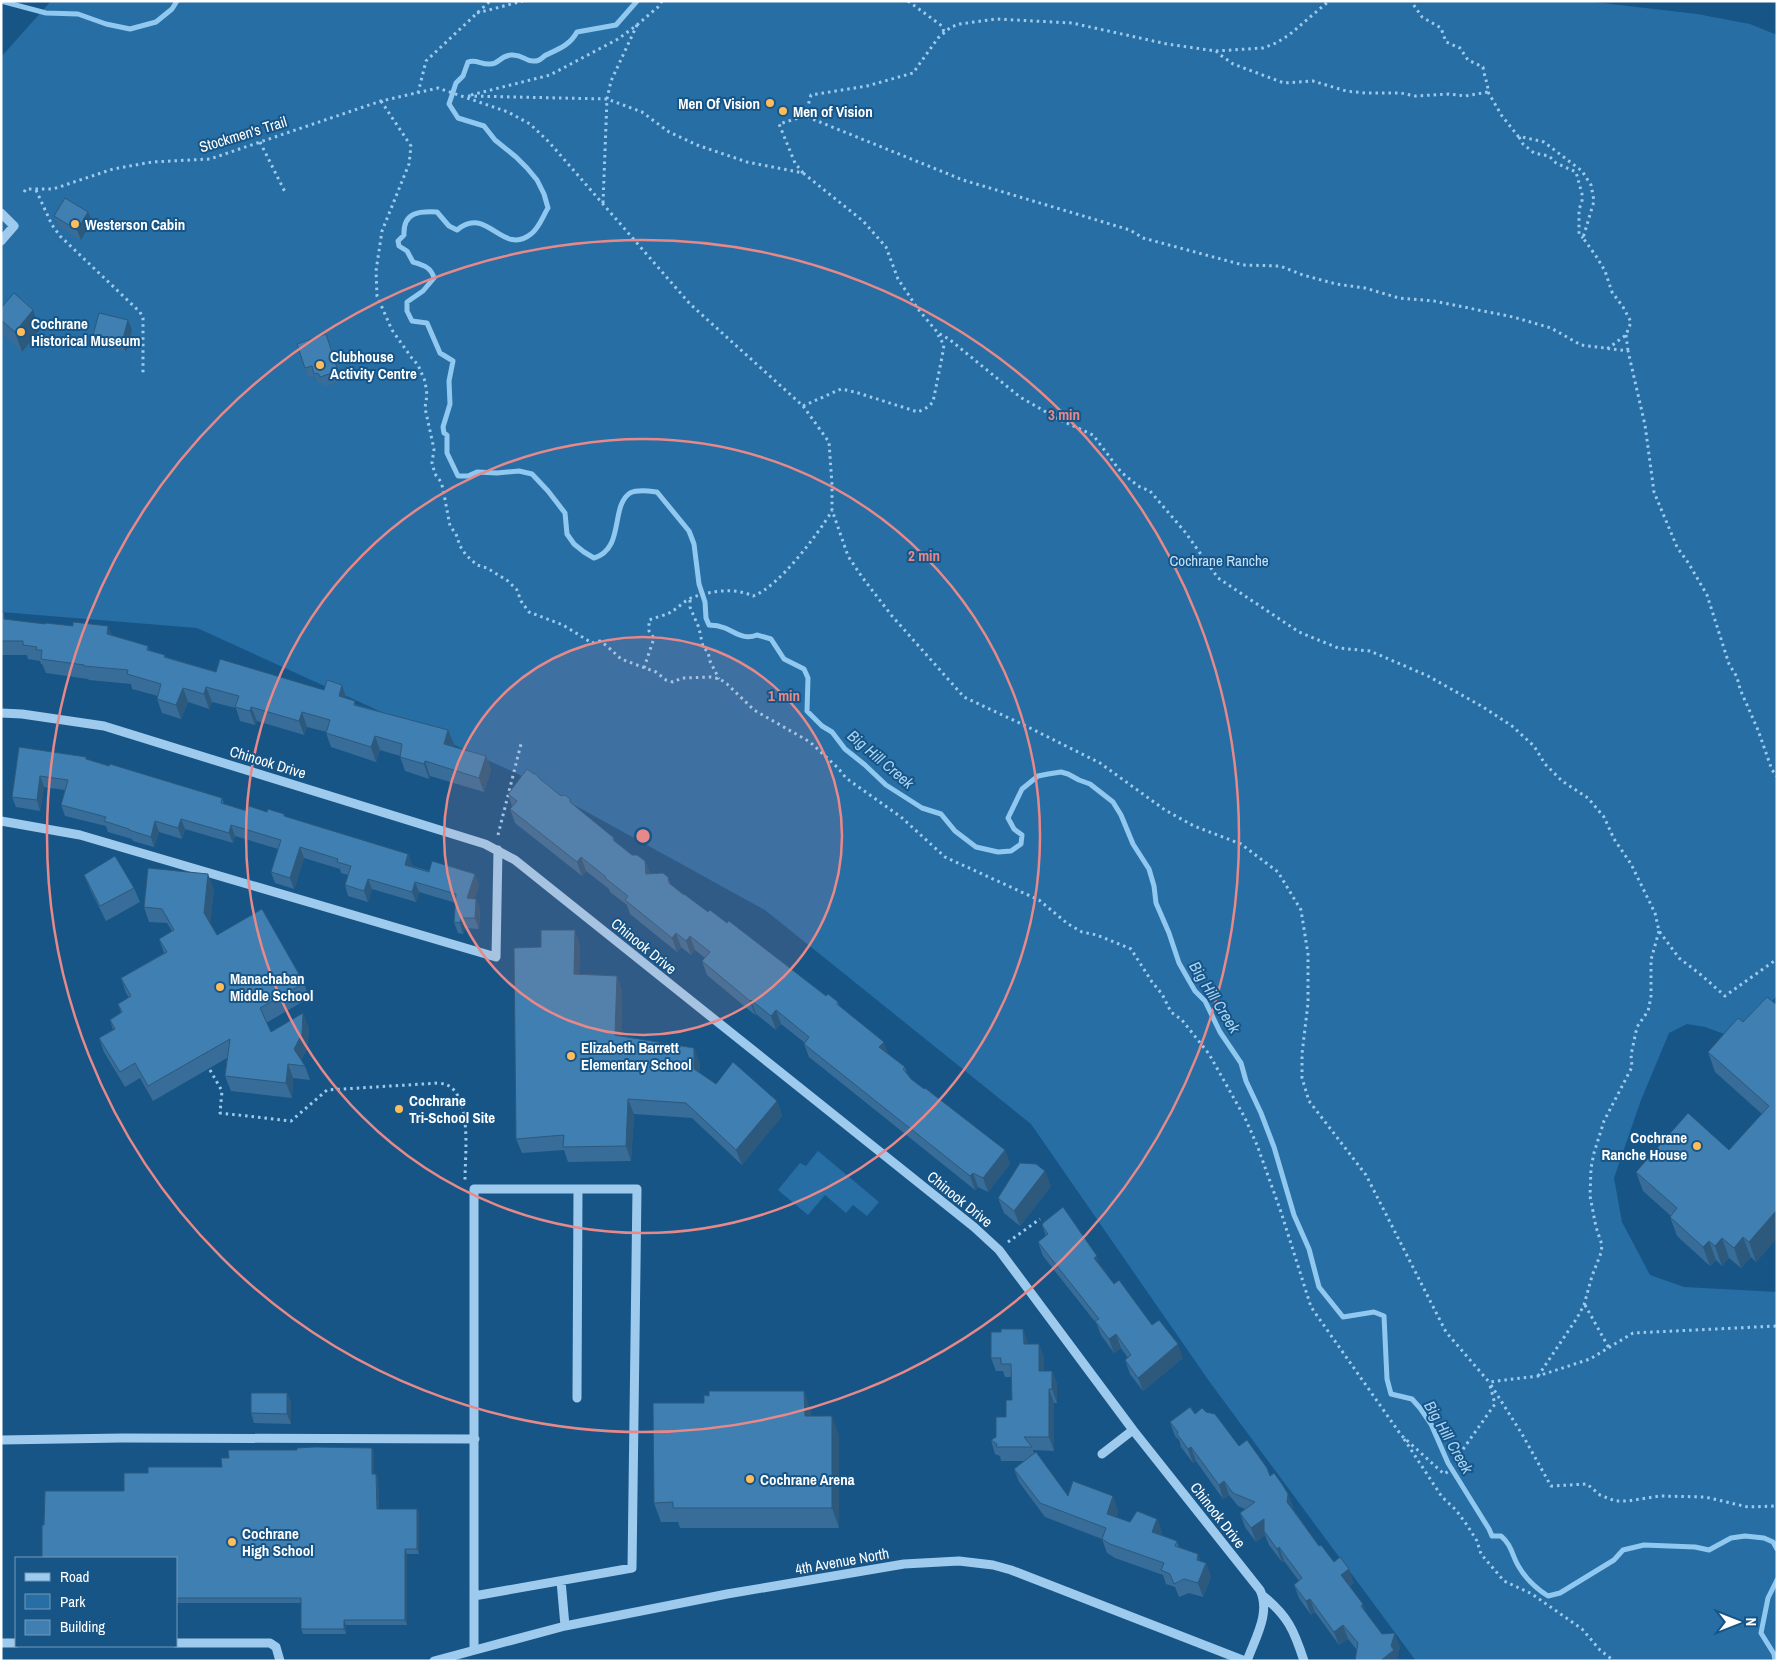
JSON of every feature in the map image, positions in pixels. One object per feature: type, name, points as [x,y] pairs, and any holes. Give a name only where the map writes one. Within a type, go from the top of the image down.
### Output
[{"type":"street","points":[[1,213],[14,226],[1,241]]},
{"type":"street","name":"Chinook Drive","points":[[1,713],[22,714],[104,726],[485,844],[515,860],[999,1250],[1133,1430],[1260,1590],[1262,1595],[1275,1605],[1293,1628],[1304,1661]]},
{"type":"street","points":[[1,821],[80,835],[496,957],[498,850]]},
{"type":"street","points":[[474,1596],[632,1568],[637,1189],[474,1189],[475,1439],[474,1596],[474,1649]]},
{"type":"street","points":[[577,1398],[578,1189]]},
{"type":"street","points":[[1102,1454],[1133,1430]]},
{"type":"street","points":[[1,1440],[122,1438],[475,1439]]},
{"type":"street","name":"4th Avenue North","points":[[434,1661],[565,1626],[727,1594],[904,1564],[959,1561],[993,1565],[1011,1570],[1246,1661]]},
{"type":"street","points":[[562,1581],[565,1626]]},
{"type":"street","points":[[1246,1661],[1263,1617],[1262,1595]]},
{"type":"street","points":[[1,1643],[15,1643]]},
{"type":"street","points":[[178,1643],[270,1643],[276,1648],[280,1661]]},
{"type":"path","points":[[418,93],[426,61],[490,1]]},
{"type":"path","points":[[476,13],[523,1]]},
{"type":"path","points":[[465,96],[550,76],[618,39],[658,7],[662,1]]},
{"type":"path","points":[[908,1],[942,26],[944,32]]},
{"type":"path","points":[[805,116],[811,95],[867,86],[914,73],[932,45],[944,32],[960,24],[996,18],[1072,23],[1166,44],[1216,51],[1263,48],[1276,43],[1289,35],[1329,1]]},
{"type":"path","points":[[1411,1],[1422,17],[1442,28],[1446,42],[1460,48],[1468,60],[1483,68],[1484,77],[1488,83],[1488,92],[1502,116],[1523,144],[1534,153],[1549,156],[1556,163],[1576,172],[1582,194],[1582,202],[1579,209],[1579,234],[1584,238],[1596,256],[1605,272],[1612,292],[1631,322],[1626,335],[1628,351],[1645,425],[1654,492],[1677,547],[1707,595],[1728,664],[1737,677],[1772,770],[1777,776]]},
{"type":"path","points":[[603,204],[607,99],[611,81],[637,25]]},
{"type":"path","points":[[1216,51],[1233,64],[1284,83],[1313,81],[1346,91],[1401,93],[1415,96],[1449,94],[1465,96],[1488,92]]},
{"type":"path","name":"Stockmen's Trail","points":[[24,192],[26,189],[53,189],[113,169],[152,162],[210,159],[381,101],[438,88],[465,96]]},
{"type":"path","points":[[465,96],[607,99],[642,112],[669,132],[697,145],[747,162],[803,173]]},
{"type":"path","points":[[465,96],[508,112],[530,124],[549,142],[690,304],[803,406],[829,442],[832,510],[848,556],[892,616],[964,697],[1100,763],[1165,810],[1194,826],[1241,844],[1278,872],[1301,910],[1308,954],[1308,1003],[1302,1054],[1302,1078],[1309,1101],[1366,1176],[1446,1332],[1489,1382],[1522,1434],[1551,1486],[1586,1484],[1600,1495],[1615,1501],[1660,1496],[1705,1497],[1748,1507],[1777,1506]]},
{"type":"path","points":[[381,101],[412,146],[409,164],[382,231],[376,271],[377,296],[392,330],[418,365],[425,381],[427,394],[425,408],[434,449],[432,463],[435,474],[441,482],[450,526],[456,534],[460,546],[477,565],[487,568],[508,581],[517,590],[521,601],[529,612],[563,625],[592,643],[600,641],[621,659],[673,682],[682,678],[720,679]]},
{"type":"path","points":[[803,406],[841,389],[918,412],[933,402],[944,345],[938,333],[898,279],[886,247],[864,221],[803,173],[796,164],[779,124],[805,116],[964,180],[1130,230],[1143,238],[1171,247],[1243,265],[1280,266],[1303,275],[1336,284],[1366,288],[1400,298],[1434,301],[1513,317],[1551,328],[1581,345],[1628,351]]},
{"type":"path","points":[[1518,136],[1544,142],[1582,171],[1591,185],[1594,201],[1584,238]]},
{"type":"path","points":[[260,142],[286,194]]},
{"type":"path","points":[[36,190],[52,225],[60,236],[144,318],[143,376]]},
{"type":"path","points":[[938,333],[1020,397],[1058,419],[1093,435],[1121,472],[1138,486],[1150,491],[1185,532],[1218,578],[1299,632],[1338,648],[1370,651],[1428,676],[1512,726],[1534,746],[1545,764],[1562,781],[1588,798],[1604,817],[1614,839],[1635,872],[1655,913],[1659,931],[1679,958],[1725,996],[1777,959]]},
{"type":"path","points":[[1606,349],[1626,335]]},
{"type":"path","points":[[644,668],[654,638],[649,631],[649,620],[664,614],[670,614],[691,598],[718,592],[740,590],[753,596],[768,588],[819,532],[832,510]]},
{"type":"path","points":[[691,598],[689,601],[690,607],[710,661],[720,679],[754,710],[810,742],[846,778],[901,817],[945,857],[1039,900],[1068,924],[1082,932],[1097,934],[1131,949],[1162,994],[1171,1012],[1182,1020],[1209,1054],[1245,1118],[1282,1212],[1311,1307],[1442,1497],[1456,1510],[1475,1536],[1481,1554],[1504,1581],[1532,1594],[1582,1628],[1600,1650],[1614,1661]]},
{"type":"path","points":[[498,835],[521,744]]},
{"type":"path","points":[[1538,1376],[1584,1305],[1602,1246],[1590,1196],[1591,1168],[1604,1121],[1632,1067],[1631,1055],[1636,1027],[1649,1007],[1651,996],[1651,960],[1659,931]]},
{"type":"path","points":[[210,1070],[222,1091],[220,1113],[291,1121],[327,1090],[439,1083],[448,1085],[457,1095],[463,1112],[465,1184]]},
{"type":"path","points":[[1008,1242],[1040,1219]]},
{"type":"path","points":[[1584,1305],[1609,1348]]},
{"type":"path","points":[[1489,1382],[1538,1376],[1590,1359],[1633,1333],[1777,1326]]},
{"type":"path","points":[[1401,1435],[1444,1474],[1459,1465],[1461,1452],[1495,1404],[1489,1382]]},
{"type":"green space","name":"Cochrane Ranche","points":[[51,1],[1585,1],[1697,14],[1750,24],[1777,35],[1777,996],[1735,1038],[1705,1027],[1687,1024],[1669,1033],[1641,1100],[1614,1178],[1622,1222],[1650,1275],[1684,1287],[1777,1292],[1777,1661],[1416,1661],[1209,1381],[1031,1124],[765,910],[518,774],[197,628],[1,612],[1,57]]},
{"type":"green space","points":[[818,1151],[879,1202],[867,1216],[853,1205],[846,1213],[825,1195],[808,1215],[778,1190],[800,1163],[806,1166]]},
{"type":"building","points":[[65,198],[88,212],[77,230],[54,216]]},
{"type":"building","points":[[14,293],[33,310],[15,332],[1,320],[1,308]]},
{"type":"building","points":[[99,313],[128,320],[122,342],[93,335]]},
{"type":"building","name":"Clubhouse Activity Centre","points":[[326,334],[338,371],[320,377],[318,373],[314,374],[312,366],[305,368],[297,344]]},
{"type":"building","points":[[1,612],[4,612],[4,619],[73,626],[73,622],[108,626],[107,634],[148,646],[147,650],[165,655],[164,657],[216,672],[220,659],[324,690],[327,680],[342,685],[339,696],[355,701],[354,705],[448,730],[444,744],[486,756],[479,778],[425,761],[424,764],[400,757],[402,744],[375,736],[371,747],[326,733],[330,720],[302,712],[299,721],[251,707],[250,711],[235,707],[239,696],[206,687],[204,694],[183,688],[176,705],[157,699],[161,684],[127,674],[128,670],[84,666],[41,659],[42,650],[36,650],[37,647],[23,645],[23,641],[1,641]]},
{"type":"building","points":[[19,747],[86,757],[86,759],[109,766],[110,764],[222,798],[221,803],[247,811],[249,806],[267,812],[268,809],[284,814],[284,816],[408,854],[405,865],[429,872],[432,861],[475,874],[467,898],[476,899],[475,918],[461,918],[460,923],[454,922],[456,894],[415,882],[412,892],[368,879],[364,891],[345,885],[351,866],[337,862],[338,859],[300,847],[290,878],[271,872],[281,840],[231,825],[229,833],[181,819],[178,828],[155,821],[151,837],[129,830],[104,821],[106,817],[61,805],[68,780],[40,776],[37,800],[12,797]]},
{"type":"building","points":[[527,769],[536,774],[561,796],[565,795],[570,799],[570,802],[632,855],[637,855],[645,861],[646,874],[663,873],[668,877],[669,883],[684,895],[708,912],[710,910],[727,923],[729,921],[826,996],[828,994],[838,1002],[837,1004],[884,1042],[879,1047],[905,1067],[903,1069],[911,1079],[1005,1150],[983,1178],[973,1173],[970,1176],[804,1044],[809,1037],[776,1010],[771,1016],[750,1001],[702,961],[710,952],[690,936],[686,941],[676,933],[672,938],[625,900],[628,896],[581,857],[577,862],[510,809],[517,801],[508,794]]},
{"type":"building","points":[[115,856],[134,888],[100,906],[84,875]]},
{"type":"building","name":"Manachaban Middle School","points":[[148,868],[208,874],[204,913],[217,935],[262,909],[304,983],[260,1008],[271,1032],[303,1013],[302,1034],[294,1049],[305,1066],[288,1064],[286,1083],[225,1076],[230,1039],[148,1086],[135,1063],[120,1072],[99,1038],[115,1029],[110,1020],[122,1012],[118,1004],[131,996],[121,978],[167,952],[159,939],[174,930],[162,909],[144,907]]},
{"type":"building","name":"Elizabeth Barrett Elementary School","points":[[541,930],[575,930],[574,974],[617,976],[615,1035],[694,1048],[694,1069],[716,1084],[733,1062],[777,1101],[736,1150],[686,1103],[628,1099],[626,1146],[563,1147],[564,1135],[516,1139],[514,948],[541,947]]},
{"type":"building","name":"Cochrane Ranche House","points":[[1767,997],[1777,1005],[1777,1212],[1749,1242],[1743,1237],[1734,1248],[1722,1238],[1715,1246],[1709,1241],[1703,1247],[1670,1217],[1677,1208],[1636,1172],[1688,1113],[1729,1150],[1769,1106],[1708,1052],[1738,1018],[1743,1022]]},
{"type":"building","points":[[1020,1163],[1036,1164],[1045,1171],[1014,1211],[998,1198]]},
{"type":"building","points":[[1063,1207],[1097,1256],[1094,1258],[1114,1284],[1119,1280],[1152,1325],[1159,1320],[1178,1344],[1138,1378],[1125,1360],[1131,1355],[1116,1334],[1109,1339],[1095,1321],[1099,1319],[1038,1242],[1048,1234],[1042,1225],[1043,1223]]},
{"type":"building","points":[[1001,1329],[1023,1329],[1024,1344],[1039,1344],[1039,1371],[1052,1371],[1052,1389],[1049,1389],[1049,1437],[1024,1437],[1032,1447],[996,1447],[997,1444],[991,1440],[996,1437],[996,1417],[1006,1417],[1006,1400],[1012,1400],[1011,1364],[1001,1364],[1001,1358],[991,1358],[991,1332],[1001,1332]]},
{"type":"building","name":"Cochrane Arena","points":[[709,1391],[804,1391],[805,1416],[832,1416],[832,1508],[673,1508],[673,1502],[654,1503],[653,1403],[704,1403],[704,1395],[709,1396]]},
{"type":"building","points":[[251,1393],[287,1393],[287,1414],[251,1413]]},
{"type":"building","points":[[1190,1407],[1195,1414],[1202,1408],[1206,1412],[1215,1414],[1239,1446],[1247,1440],[1267,1468],[1270,1476],[1274,1473],[1282,1484],[1288,1494],[1287,1502],[1319,1546],[1321,1545],[1334,1562],[1340,1557],[1349,1569],[1341,1575],[1363,1604],[1361,1606],[1382,1634],[1395,1633],[1391,1646],[1394,1650],[1380,1661],[1355,1661],[1358,1643],[1343,1625],[1334,1632],[1310,1599],[1306,1601],[1294,1585],[1302,1578],[1279,1547],[1277,1549],[1264,1531],[1264,1519],[1251,1528],[1240,1513],[1255,1502],[1233,1493],[1224,1481],[1219,1485],[1191,1447],[1188,1449],[1177,1434],[1178,1432],[1170,1422]]},
{"type":"building","name":"Cochrane High School","points":[[297,1448],[372,1448],[372,1474],[376,1474],[377,1509],[417,1509],[417,1549],[405,1549],[405,1620],[344,1620],[344,1629],[301,1629],[301,1598],[178,1598],[178,1557],[42,1557],[45,1491],[124,1491],[124,1473],[148,1473],[148,1467],[222,1467],[221,1458],[229,1458],[228,1450],[297,1450]]},
{"type":"building","points":[[1036,1452],[1068,1496],[1073,1481],[1113,1496],[1107,1514],[1130,1522],[1137,1511],[1157,1519],[1152,1532],[1177,1541],[1175,1546],[1198,1554],[1197,1560],[1206,1563],[1198,1583],[1184,1579],[1174,1584],[1170,1574],[1161,1570],[1164,1563],[1110,1544],[1102,1539],[1106,1528],[1040,1503],[1014,1469]]},
{"type":"waterway","name":"Big Hill Creek","points":[[1,1],[46,13],[78,14],[106,24],[130,29],[156,22],[172,9],[177,1]]},
{"type":"waterway","name":"Big Hill Creek","points":[[637,1],[616,25],[577,32],[568,43],[540,60],[530,61],[511,55],[493,64],[468,62],[463,76],[456,83],[449,104],[458,118],[484,126],[495,140],[516,157],[537,180],[548,208],[534,231],[521,239],[511,239],[477,223],[468,224],[457,230],[449,226],[437,212],[430,212],[413,214],[409,217],[404,227],[404,235],[398,241],[399,246],[407,251],[413,262],[423,265],[433,274],[434,278],[423,291],[407,302],[407,311],[412,321],[427,323],[440,353],[453,361],[449,381],[450,404],[443,427],[444,433],[447,435],[447,453],[458,476],[468,476],[477,472],[519,471],[532,474],[565,513],[567,534],[574,544],[594,558],[604,553],[610,546],[614,537],[620,507],[624,499],[630,493],[636,491],[657,492],[689,531],[694,544],[699,584],[705,602],[706,618],[709,625],[723,627],[748,637],[757,635],[771,639],[784,659],[804,669],[808,678],[807,711],[822,726],[832,732],[845,749],[886,785],[922,808],[941,814],[955,831],[976,847],[998,852],[1011,851],[1021,844],[1022,835],[1014,829],[1008,818],[1022,789],[1038,776],[1061,772],[1068,774],[1090,784],[1113,802],[1121,815],[1133,844],[1149,869],[1156,903],[1179,963],[1195,991],[1205,1001],[1220,1032],[1241,1063],[1246,1081],[1274,1147],[1294,1215],[1309,1249],[1319,1287],[1343,1317],[1374,1312],[1384,1316],[1387,1379],[1391,1394],[1412,1399],[1420,1408],[1431,1424],[1448,1463],[1492,1536],[1501,1536],[1505,1539],[1528,1580],[1540,1590],[1548,1596],[1560,1593],[1614,1560],[1623,1550],[1644,1545],[1695,1547],[1709,1550],[1731,1538],[1745,1536],[1764,1538],[1773,1542],[1777,1549]]},
{"type":"waterway","name":"Big Hill Creek","points":[[1775,1661],[1774,1654],[1761,1633],[1768,1598],[1777,1580]]},
{"type":"place","name":"Men Of Vision","points":[[770,103]]},
{"type":"place","name":"Men of Vision","points":[[783,111]]},
{"type":"place","name":"Westerson Cabin","points":[[75,224]]},
{"type":"place","name":"Cochrane Historical Museum","points":[[21,332]]},
{"type":"place","name":"Clubhouse Activity Centre","points":[[320,365]]},
{"type":"place","name":"Manachaban Middle School","points":[[220,987]]},
{"type":"place","name":"Elizabeth Barrett Elementary School","points":[[571,1056]]},
{"type":"place","name":"Cochrane Tri-School Site","points":[[399,1109]]},
{"type":"place","name":"Cochrane Ranche House","points":[[1697,1146]]},
{"type":"place","name":"Cochrane Arena","points":[[750,1479]]},
{"type":"place","name":"Cochrane High School","points":[[232,1542]]}]
